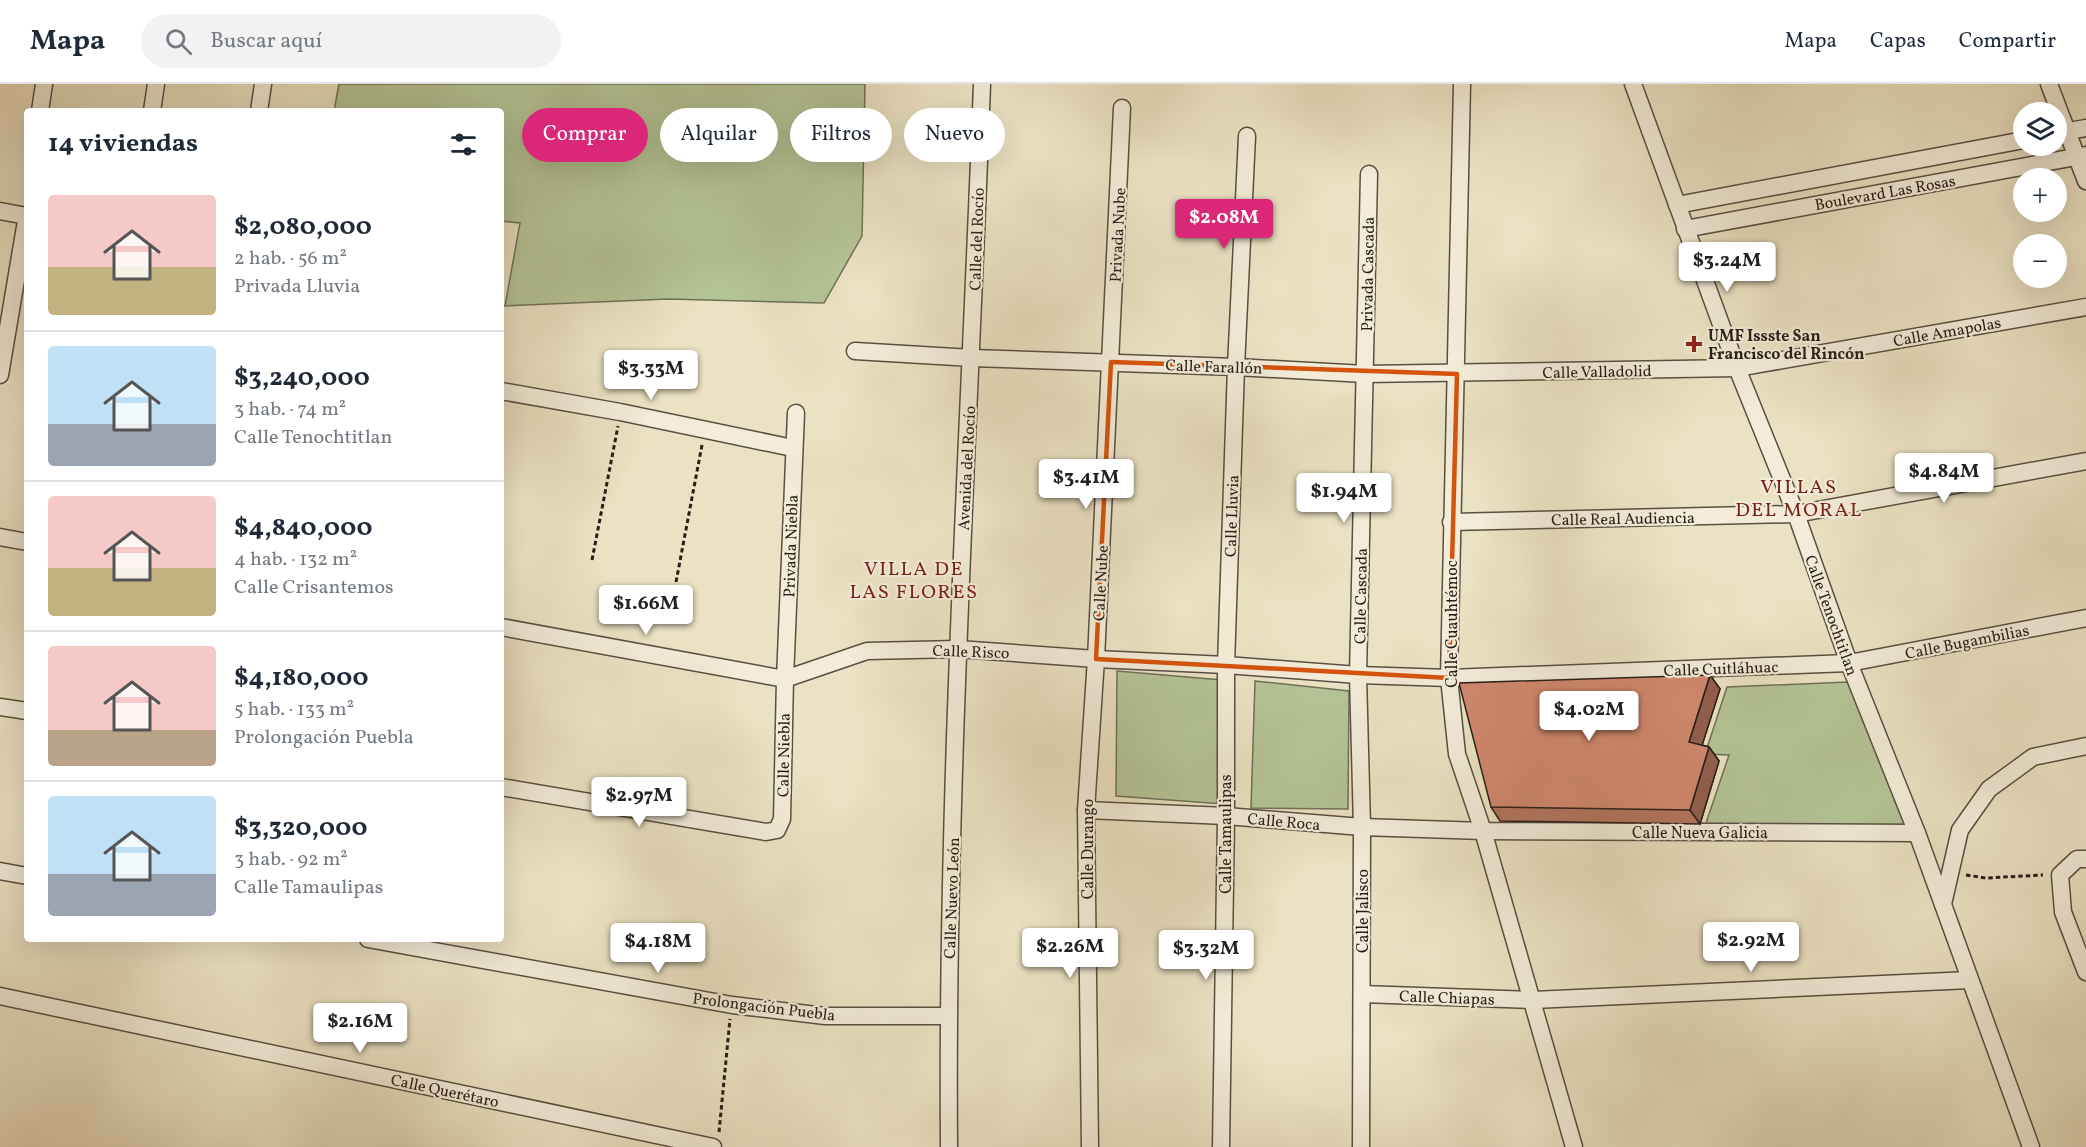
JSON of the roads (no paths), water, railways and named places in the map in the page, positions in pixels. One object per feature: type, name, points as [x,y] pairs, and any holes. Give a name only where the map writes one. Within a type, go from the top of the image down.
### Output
[{"type":"street","points":[[40,108],[44,84]]},
{"type":"street","points":[[152,108],[156,84]]},
{"type":"street","points":[[259,108],[263,84]]},
{"type":"street","name":"Calle del Rocío","points":[[972,358],[982,84]]},
{"type":"street","name":"Calle Cuauhtémoc","points":[[1462,84],[1449,678],[1457,754],[1483,831],[1574,1147]]},
{"type":"street","name":"Calle Tenochtitlan","points":[[1633,84],[1737,368],[1796,514],[1849,663],[1917,834],[2031,1147]]},
{"type":"street","points":[[2049,84],[2054,102]]},
{"type":"street","name":"Privada Nube","points":[[1111,362],[1122,108]]},
{"type":"street","points":[[2067,132],[2086,128]]},
{"type":"street","name":"Calle Lluvia","points":[[1226,665],[1236,367],[1247,136]]},
{"type":"street","points":[[2067,139],[2081,155],[2086,180]]},
{"type":"street","name":"Boulevard Las Rosas","points":[[1677,205],[2013,142]]},
{"type":"street","name":"Boulevard Las Rosas","points":[[1685,229],[2081,155]]},
{"type":"street","name":"Privada Cascada","points":[[1365,374],[1369,174]]},
{"type":"street","points":[[0,211],[24,215]]},
{"type":"street","points":[[0,375],[24,234]]},
{"type":"street","name":"Calle Amapolas","points":[[1737,368],[2086,307]]},
{"type":"street","name":"Calle Farallón","points":[[855,351],[1365,374],[1457,374]]},
{"type":"street","name":"Avenida del Rocío","points":[[958,649],[972,358]]},
{"type":"street","name":"Calle Nube","points":[[1096,659],[1111,362]]},
{"type":"street","name":"Calle Valladolid","points":[[1457,374],[1737,368]]},
{"type":"street","name":"Calle Cascada","points":[[1358,675],[1365,374]]},
{"type":"street","points":[[504,392],[620,412],[793,448]]},
{"type":"street","name":"Privada Niebla","points":[[785,679],[796,413]]},
{"type":"street","name":"Calle Real Audiencia","points":[[1451,522],[1796,514],[2086,461]]},
{"type":"street","points":[[0,537],[24,541]]},
{"type":"street","name":"Calle Bugambilias","points":[[1849,663],[2086,618]]},
{"type":"street","name":"Calle Risco","points":[[504,628],[785,679],[867,651],[958,649],[1358,675],[1449,678]]},
{"type":"street","name":"Calle Nuevo León","points":[[949,1147],[948,1016],[958,649]]},
{"type":"street","name":"Calle Durango","points":[[1090,1147],[1086,810],[1096,659]]},
{"type":"street","name":"Calle Cuitláhuac","points":[[1449,678],[1849,663]]},
{"type":"street","name":"Calle Tamaulipas","points":[[1221,1147],[1226,665]]},
{"type":"street","name":"Calle Jalisco","points":[[1358,675],[1362,827],[1361,1147]]},
{"type":"street","name":"Calle Niebla","points":[[504,788],[766,832],[777,830],[782,819],[785,679]]},
{"type":"street","points":[[0,707],[24,711]]},
{"type":"street","points":[[1943,904],[1960,830],[1989,789],[2033,757],[2086,746]]},
{"type":"street","name":"Calle Roca","points":[[1086,810],[1226,816],[1362,827],[1483,831]]},
{"type":"street","name":"Calle Nueva Galicia","points":[[1483,831],[1917,834]]},
{"type":"street","points":[[2086,859],[2078,860],[2060,875],[2063,912],[2086,972]]},
{"type":"street","points":[[0,871],[24,875]]},
{"type":"street","name":"Prolongación Puebla","points":[[385,942],[732,1005],[825,1016],[948,1016]]},
{"type":"street","name":"Calle Chiapas","points":[[1362,994],[1533,1000],[1970,980]]},
{"type":"street","name":"Calle Querétaro","points":[[0,996],[716,1141]]},
{"type":"place","name":"UMF Issste San Francisco del Rincón","points":[[1694,344]]},
{"type":"district","name":"VILLAS DEL MORAL","points":[[1799,498]]},
{"type":"district","name":"VILLA DE LAS FLORES","points":[[914,580]]}]
